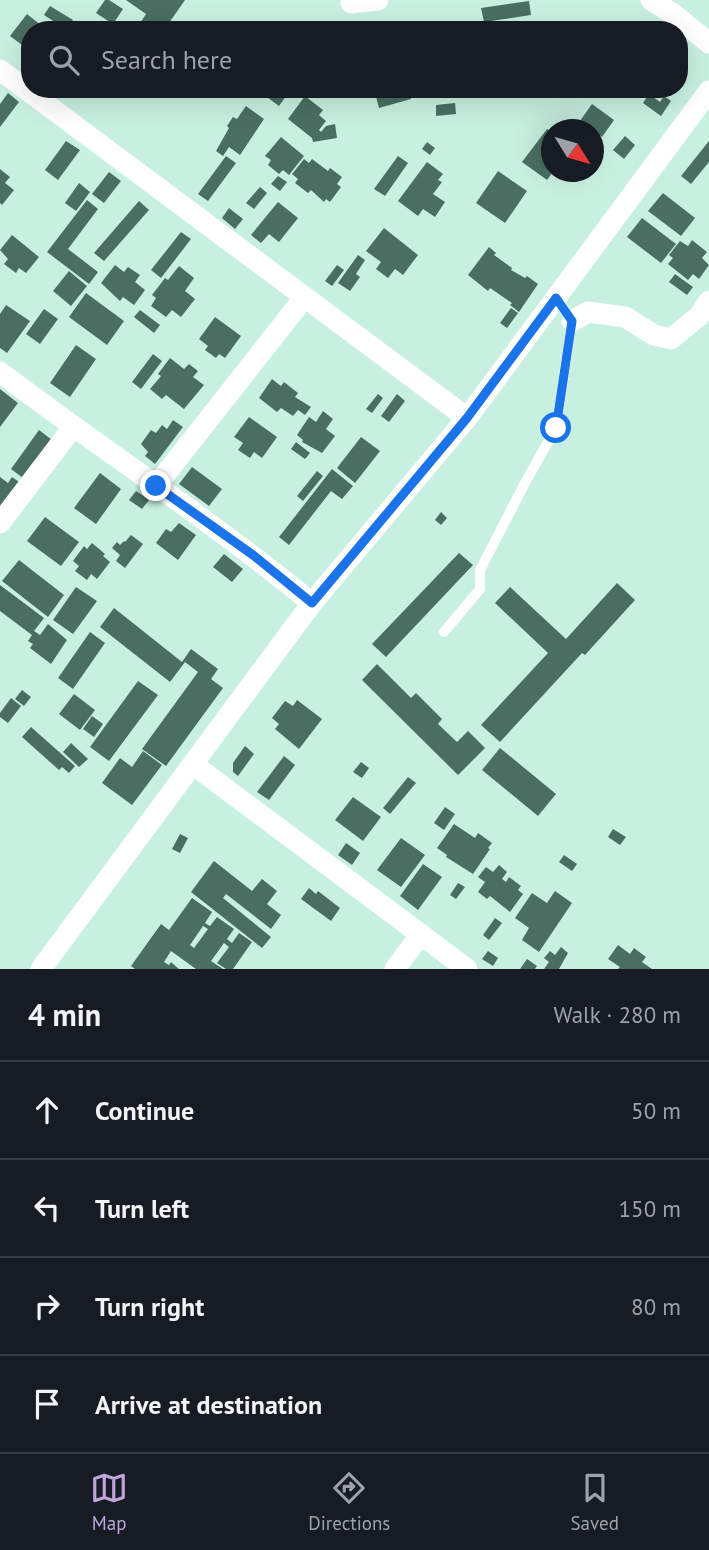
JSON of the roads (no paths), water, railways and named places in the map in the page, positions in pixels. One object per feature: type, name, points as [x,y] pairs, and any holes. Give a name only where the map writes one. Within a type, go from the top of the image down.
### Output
[{"type":"street","points":[[351,3],[378,0]]},
{"type":"street","points":[[652,0],[682,21]]},
{"type":"street","points":[[688,26],[709,43]]},
{"type":"street","points":[[0,70],[21,85]]},
{"type":"street","points":[[41,969],[312,603],[467,418],[709,91]]},
{"type":"street","points":[[38,98],[467,418]]},
{"type":"street","points":[[156,486],[304,298]]},
{"type":"street","points":[[572,321],[588,312],[625,317],[654,335],[671,339],[699,316],[709,301]]},
{"type":"street","points":[[0,372],[253,555],[312,603]]},
{"type":"street","points":[[0,523],[73,427]]},
{"type":"street","points":[[194,765],[467,969]]},
{"type":"street","points":[[395,969],[421,934]]},
{"type":"lane","points":[[444,632],[480,589],[480,570],[556,428],[572,321],[556,298]]}]
